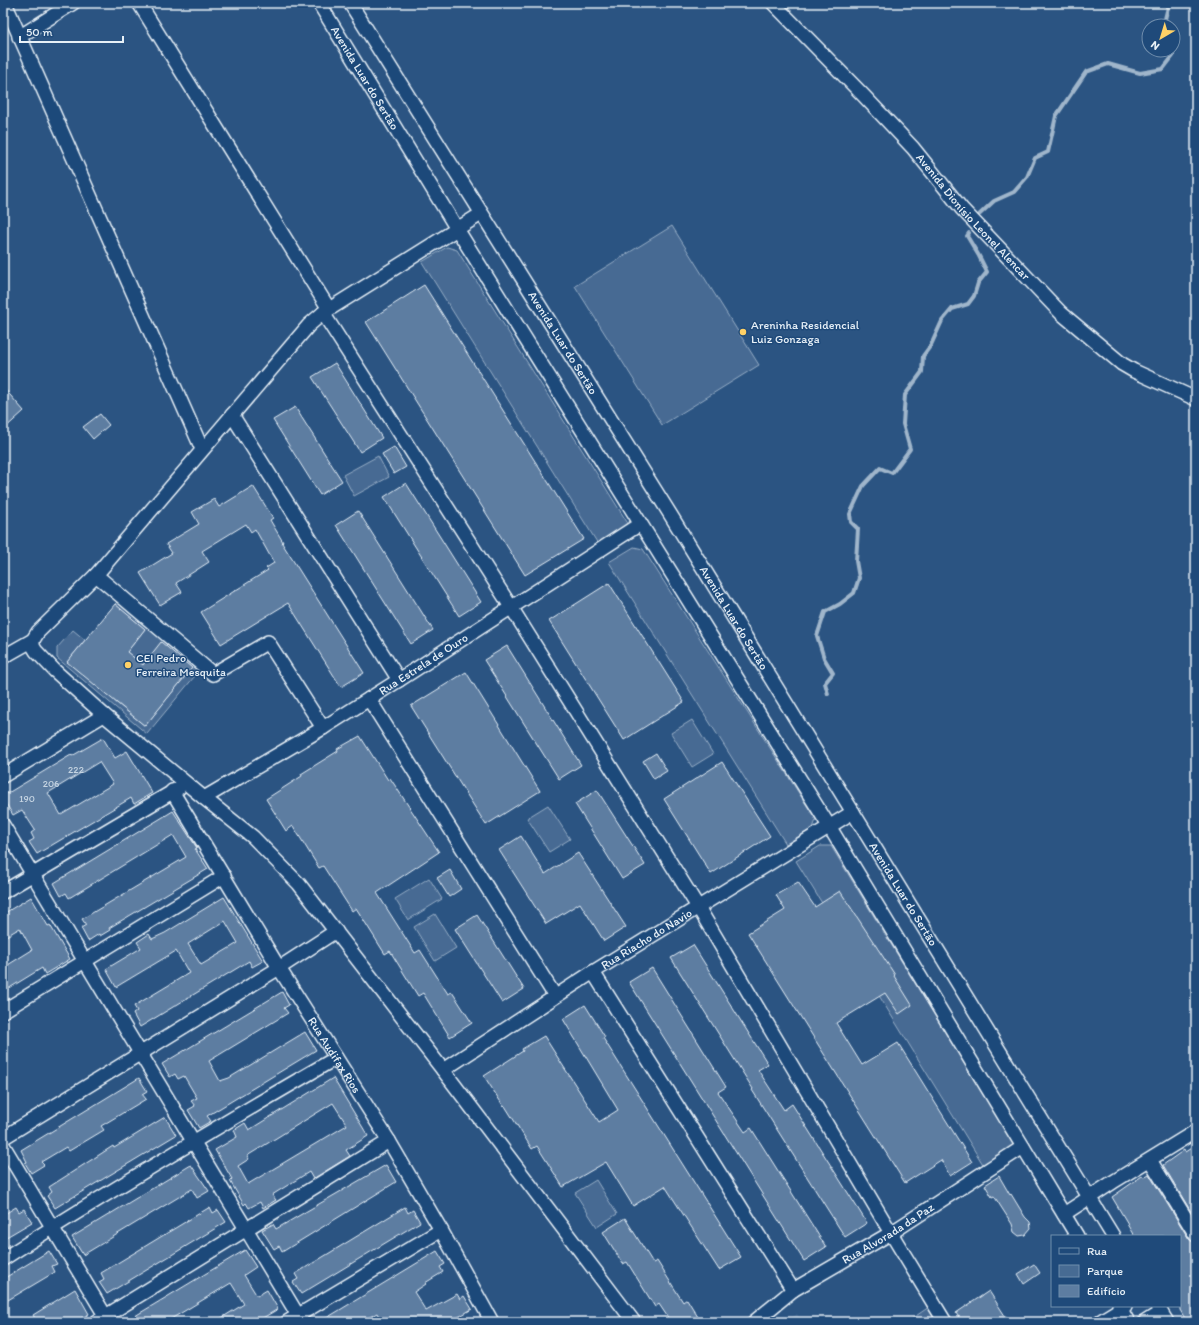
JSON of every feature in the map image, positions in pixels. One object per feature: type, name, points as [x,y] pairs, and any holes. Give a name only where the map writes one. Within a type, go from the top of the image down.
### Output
[{"type":"street","points":[[5,3],[202,449]]},
{"type":"street","points":[[20,37],[73,3]]},
{"type":"street","points":[[139,3],[326,311],[698,907],[945,1322]]},
{"type":"street","name":"Avenida Luar do Sertão","points":[[319,3],[457,229],[829,826],[1076,1235]]},
{"type":"street","name":"Avenida Luar do Sertão","points":[[350,3],[670,514],[1112,1235]]},
{"type":"street","name":"Avenida Dionísio Leonel Alencar","points":[[774,3],[913,148],[962,209],[1061,313],[1122,364],[1134,372],[1196,399]]},
{"type":"street","points":[[3,657],[33,640],[38,632],[96,575],[308,325],[326,311],[481,214]]},
{"type":"street","points":[[232,415],[399,680]]},
{"type":"street","name":"Rua Estrela de Ouro","points":[[204,798],[323,728],[640,524]]},
{"type":"street","points":[[96,575],[213,674],[268,642],[323,728]]},
{"type":"street","points":[[33,640],[33,646],[40,656],[104,715],[252,837],[278,861],[299,884],[443,1070],[634,1322]]},
{"type":"street","points":[[369,699],[555,996]]},
{"type":"street","points":[[3,776],[104,715]]},
{"type":"street","points":[[3,892],[186,783]]},
{"type":"street","name":"Rua Audifax Rios","points":[[172,791],[279,968],[389,1141],[492,1322]]},
{"type":"street","name":"Rua Riacho do Navio","points":[[443,1070],[593,972],[853,812]]},
{"type":"street","points":[[3,825],[246,1230],[296,1320],[441,1230]]},
{"type":"street","points":[[3,1011],[224,876]]},
{"type":"street","points":[[3,1138],[279,968],[336,931]]},
{"type":"street","points":[[593,972],[793,1290]]},
{"type":"street","points":[[3,1259],[52,1227],[193,1141],[336,1058]]},
{"type":"street","points":[[1064,1214],[1196,1130]]},
{"type":"street","points":[[3,1145],[52,1227],[104,1320],[389,1141]]},
{"type":"street","name":"Rua Alvorada da Paz","points":[[754,1322],[793,1290],[891,1233],[1023,1147]]},
{"type":"street","points":[[1150,1160],[1196,1235]]},
{"type":"street","points":[[1099,1322],[1122,1307],[1128,1322]]},
{"type":"street","points":[[1146,1322],[1162,1313]]},
{"type":"shaded area","points":[[797,1314],[802,1322],[786,1322]]},
{"type":"green space","points":[[672,226],[759,365],[662,425],[575,286]]},
{"type":"green space","points":[[447,247],[457,250],[627,522],[624,529],[600,547],[422,262]]},
{"type":"green space","points":[[378,456],[389,477],[354,496],[343,475]]},
{"type":"green space","points":[[634,547],[643,549],[816,820],[813,828],[786,844],[609,562]]},
{"type":"green space","points":[[117,602],[199,671],[147,734],[57,658],[57,648],[73,630],[85,640],[67,662],[132,678],[114,701],[145,726],[192,668],[161,643],[143,665],[127,652],[145,629],[115,604]]},
{"type":"green space","points":[[692,720],[713,754],[692,767],[671,733]]},
{"type":"green space","points":[[548,805],[570,839],[549,852],[527,818]]},
{"type":"green space","points":[[820,846],[831,846],[1015,1147],[984,1166],[796,861]]},
{"type":"green space","points":[[429,878],[442,899],[408,920],[395,899]]},
{"type":"green space","points":[[435,914],[456,948],[435,961],[414,927]]},
{"type":"green space","points":[[596,1180],[617,1214],[597,1227],[575,1193]]},
{"type":"green space","points":[[929,1307],[939,1322],[907,1322]]},
{"type":"building","points":[[424,285],[584,539],[525,575],[366,322]]},
{"type":"building","points":[[335,363],[382,438],[360,452],[312,377]]},
{"type":"building","points":[[3,387],[24,411],[3,430]]},
{"type":"building","points":[[295,407],[342,481],[320,495],[273,420]]},
{"type":"building","points":[[100,414],[109,425],[93,439],[83,427]]},
{"type":"building","points":[[394,447],[406,467],[394,474],[382,454]]},
{"type":"building","points":[[406,483],[481,602],[459,616],[384,497]]},
{"type":"building","points":[[253,486],[273,518],[270,520],[283,542],[282,543],[364,673],[341,687],[288,603],[221,644],[201,612],[268,570],[266,568],[274,563],[255,529],[251,532],[246,524],[202,551],[209,562],[176,583],[182,592],[160,605],[140,573],[172,553],[166,544],[199,524],[192,512],[214,499],[219,507]]},
{"type":"building","points":[[358,511],[433,630],[411,644],[336,525]]},
{"type":"building","points":[[609,583],[684,702],[624,740],[549,621]]},
{"type":"building","name":"CEI Pedro Ferreira Mesquita","points":[[115,604],[145,629],[127,652],[143,665],[161,642],[192,668],[145,726],[67,662]]},
{"type":"building","points":[[507,646],[581,765],[559,779],[484,660]]},
{"type":"building","points":[[466,672],[540,791],[486,825],[411,706]]},
{"type":"building","points":[[360,736],[388,780],[390,778],[439,852],[377,893],[415,953],[420,950],[448,994],[452,992],[472,1023],[450,1037],[423,993],[418,996],[390,951],[385,954],[356,908],[352,911],[323,866],[319,868],[293,826],[286,831],[266,799],[302,776],[301,774],[338,751],[337,749]]},
{"type":"building","points":[[103,738],[115,758],[127,751],[152,793],[134,804],[131,798],[37,854],[29,842],[34,839],[31,833],[35,830],[22,810],[13,815],[3,799],[3,796],[71,755],[72,756]],"holes":[[[99,762],[113,784],[61,815],[48,793]]]},
{"type":"building","points":[[656,753],[667,771],[654,779],[643,761]]},
{"type":"building","points":[[722,762],[770,836],[711,874],[664,799]]},
{"type":"building","points":[[597,790],[645,865],[622,879],[575,804]]},
{"type":"building","points":[[173,811],[197,848],[195,849],[208,869],[109,928],[110,930],[100,936],[99,934],[88,941],[81,928],[86,925],[82,919],[186,857],[173,835],[69,898],[66,893],[61,896],[54,883]]},
{"type":"building","points":[[521,836],[545,874],[578,853],[626,927],[604,941],[580,903],[546,924],[499,850]]},
{"type":"building","points":[[450,870],[461,889],[449,897],[437,878]]},
{"type":"building","points":[[798,882],[815,907],[840,891],[895,975],[894,976],[912,1005],[899,1014],[885,993],[836,1023],[862,1065],[898,1043],[972,1162],[950,1176],[941,1160],[905,1183],[748,933],[785,910],[776,895]]},
{"type":"building","points":[[31,897],[70,959],[45,974],[42,968],[3,992],[3,968],[32,950],[20,928],[3,938],[3,914]]},
{"type":"building","points":[[224,897],[263,961],[252,967],[249,961],[140,1027],[133,1014],[137,1011],[134,1006],[189,973],[176,951],[116,987],[106,969],[141,948],[137,942],[149,934],[152,939],[165,933]],"holes":[[[225,921],[238,943],[201,965],[188,944]]]},
{"type":"building","points":[[477,915],[524,989],[502,1003],[455,929]]},
{"type":"building","points":[[693,945],[768,1064],[758,1070],[784,1110],[792,1104],[867,1223],[845,1237],[671,958]]},
{"type":"building","points":[[652,968],[726,1087],[718,1092],[745,1132],[751,1128],[826,1247],[804,1261],[629,982]]},
{"type":"building","points":[[282,992],[289,1005],[284,1008],[288,1013],[209,1061],[220,1081],[229,1078],[305,1032],[316,1050],[207,1116],[211,1121],[199,1128],[188,1110],[195,1106],[191,1101],[197,1098],[184,1076],[178,1079],[175,1074],[170,1077],[162,1064]]},
{"type":"building","points":[[585,1005],[605,1037],[603,1038],[741,1257],[719,1270],[665,1186],[633,1206],[606,1162],[563,1187],[537,1146],[532,1149],[484,1076],[523,1051],[522,1049],[544,1036],[599,1122],[618,1110],[563,1019]]},
{"type":"building","points":[[139,1078],[147,1091],[142,1094],[146,1099],[101,1126],[104,1130],[69,1151],[66,1147],[41,1162],[44,1165],[31,1173],[25,1163],[27,1162],[21,1150]]},
{"type":"building","points":[[333,1078],[368,1136],[346,1150],[350,1156],[313,1179],[309,1172],[272,1195],[276,1200],[263,1208],[260,1202],[249,1208],[246,1203],[244,1205],[230,1181],[232,1179],[215,1150],[237,1137],[234,1130],[245,1123],[249,1130]],"holes":[[[333,1103],[347,1125],[248,1184],[238,1166],[249,1159],[247,1156]]]},
{"type":"building","points":[[165,1117],[176,1135],[55,1208],[47,1196],[52,1192],[49,1187],[113,1146],[114,1148]]},
{"type":"building","points":[[1196,1145],[1196,1220],[1163,1165],[1184,1150],[1185,1152]]},
{"type":"building","points":[[191,1165],[209,1191],[197,1198],[192,1189],[83,1255],[72,1237]]},
{"type":"building","points":[[386,1165],[396,1182],[282,1252],[279,1246],[274,1249],[262,1230],[273,1224],[276,1229]]},
{"type":"building","points":[[1149,1174],[1189,1239],[1196,1243],[1196,1322],[1187,1322],[1180,1310],[1181,1235],[1133,1235],[1112,1197],[1142,1176],[1144,1177]]},
{"type":"building","points":[[999,1176],[1010,1195],[1011,1194],[1025,1217],[1030,1222],[1031,1228],[1025,1235],[1019,1236],[1014,1232],[1012,1224],[985,1185]]},
{"type":"building","points":[[16,1207],[19,1212],[24,1209],[32,1222],[3,1239],[3,1215]]},
{"type":"building","points":[[210,1207],[213,1213],[218,1210],[226,1222],[107,1294],[99,1282],[104,1279],[101,1273]]},
{"type":"building","points":[[405,1207],[408,1213],[413,1210],[420,1222],[301,1294],[293,1282],[298,1279],[295,1274]]},
{"type":"building","points":[[625,1218],[653,1263],[657,1261],[683,1302],[687,1299],[701,1322],[671,1322],[659,1304],[655,1307],[627,1262],[623,1264],[603,1232]]},
{"type":"building","points":[[245,1250],[256,1267],[244,1275],[257,1296],[267,1290],[278,1309],[256,1322],[215,1322],[244,1304],[231,1283],[166,1322],[125,1322]]},
{"type":"building","points":[[49,1251],[57,1264],[52,1266],[55,1272],[3,1303],[3,1279]]},
{"type":"building","points":[[437,1251],[445,1264],[440,1267],[443,1272],[414,1292],[426,1311],[457,1294],[460,1299],[464,1296],[472,1309],[450,1322],[382,1322],[377,1313],[361,1322],[320,1322]]},
{"type":"building","points":[[1034,1264],[1040,1273],[1024,1284],[1018,1274]]},
{"type":"building","points":[[75,1289],[89,1314],[75,1322],[37,1322],[33,1315]]},
{"type":"building","points":[[989,1291],[1009,1322],[962,1322],[956,1313]]},
{"type":"waterway","points":[[1165,18],[1169,3]]},
{"type":"waterway","points":[[980,214],[994,201],[1014,192],[1027,177],[1035,158],[1048,152],[1056,116],[1086,72],[1108,64],[1140,73],[1163,69],[1171,58]]},
{"type":"waterway","points":[[828,694],[825,683],[833,673],[824,658],[817,636],[825,612],[840,604],[854,593],[859,578],[856,561],[858,529],[851,522],[850,514],[863,486],[880,468],[892,473],[910,449],[903,424],[905,395],[922,372],[923,356],[931,345],[942,321],[952,309],[968,304],[974,296],[978,283],[987,272],[967,236],[969,233]]},
{"type":"place","name":"Areninha Residencial Luiz Gonzaga","points":[[743,332]]},
{"type":"place","name":"CEI Pedro Ferreira Mesquita","points":[[128,665]]}]
